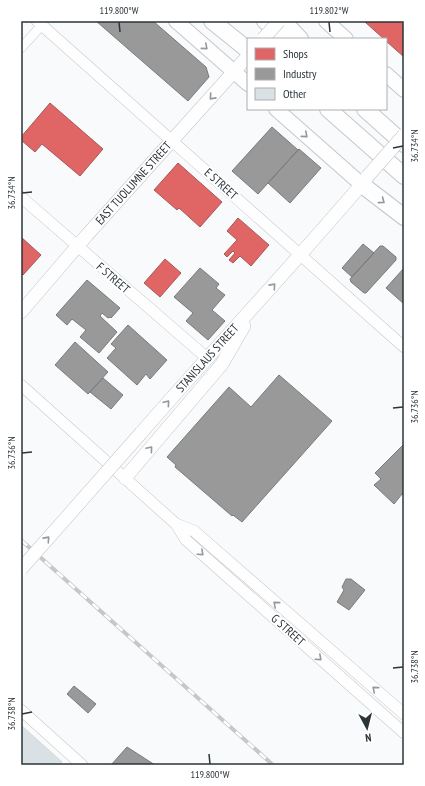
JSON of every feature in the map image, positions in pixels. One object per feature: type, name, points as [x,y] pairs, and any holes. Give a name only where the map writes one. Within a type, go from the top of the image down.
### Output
[{"type":"highway","points":[[212,21],[247,49]]},
{"type":"highway","points":[[229,21],[248,38]]},
{"type":"highway","points":[[265,21],[285,38]]},
{"type":"highway","points":[[282,21],[299,38]]},
{"type":"highway","points":[[324,110],[404,176]]},
{"type":"highway","points":[[329,110],[364,142]]},
{"type":"highway","points":[[369,112],[399,146]]},
{"type":"highway","points":[[364,181],[404,217]]},
{"type":"main road","points":[[176,21],[236,70],[247,83]]},
{"type":"main road","points":[[264,38],[279,21]]},
{"type":"main road","points":[[326,21],[345,38]]},
{"type":"main road","name":"EAST TUOLUMNE STREET","points":[[21,312],[77,247],[247,57]]},
{"type":"main road","points":[[387,75],[404,90]]},
{"type":"main road","points":[[277,110],[364,181]]},
{"type":"main road","name":"STANISLAUS STREET","points":[[21,569],[141,432],[300,256],[364,181],[399,146],[404,135]]},
{"type":"main road","points":[[125,478],[222,364],[254,307]]},
{"type":"street","points":[[21,48],[39,23]]},
{"type":"street","name":"E STREET","points":[[39,23],[404,348]]},
{"type":"street","name":"F STREET","points":[[21,197],[207,358]]},
{"type":"street","name":"G STREET","points":[[21,385],[176,524],[186,540],[404,733]]},
{"type":"street","name":"G STREET","points":[[176,524],[194,531],[404,714]]},
{"type":"street","points":[[21,710],[79,764]]},
{"type":"building: Shops","points":[[404,21],[404,57],[387,42],[387,38],[383,38],[365,22]]},
{"type":"building: Shops","points":[[50,103],[103,149],[80,176],[42,144],[35,152],[21,140],[21,137]]},
{"type":"building: Shops","points":[[178,163],[222,202],[200,227],[179,208],[177,210],[154,190]]},
{"type":"building: Shops","points":[[238,218],[269,245],[251,266],[240,256],[233,263],[229,260],[235,253],[233,251],[227,257],[224,254],[237,240],[227,231]]},
{"type":"building: Shops","points":[[21,237],[41,255],[23,275],[21,273]]},
{"type":"building: Shops","points":[[165,259],[181,273],[160,297],[144,283]]},
{"type":"building: Industry","points":[[96,21],[153,21],[206,67],[209,77],[188,101]]},
{"type":"building: Industry","points":[[272,127],[298,150],[258,194],[232,171]]},
{"type":"building: Industry","points":[[299,149],[321,168],[290,203],[268,183]]},
{"type":"building: Industry","points":[[363,244],[374,253],[352,277],[342,268]]},
{"type":"building: Industry","points":[[380,246],[383,246],[396,257],[396,260],[366,293],[364,293],[351,282],[350,279]]},
{"type":"building: Industry","points":[[200,268],[219,284],[216,288],[225,295],[212,310],[225,321],[208,340],[186,321],[193,313],[174,297]]},
{"type":"building: Industry","points":[[404,268],[404,304],[386,288]]},
{"type":"building: Industry","points":[[87,280],[120,308],[111,318],[108,318],[102,313],[100,316],[117,332],[99,353],[80,337],[86,330],[72,319],[67,325],[56,315]]},
{"type":"building: Industry","points":[[128,325],[167,360],[150,379],[146,374],[137,385],[107,358],[116,348],[111,344]]},
{"type":"building: Industry","points":[[75,342],[108,372],[88,394],[55,365]]},
{"type":"building: Industry","points":[[279,375],[332,421],[242,522],[233,515],[232,516],[175,467],[176,465],[167,457],[229,387],[251,407]]},
{"type":"building: Industry","points":[[103,378],[123,395],[111,409],[90,392]]},
{"type":"building: Industry","points":[[404,444],[404,496],[402,494],[394,504],[374,485],[381,479],[375,473]]},
{"type":"building: Industry","points":[[346,579],[351,579],[365,590],[349,610],[337,602],[344,590],[342,587]]},
{"type":"building: Industry","points":[[74,686],[96,704],[88,713],[67,694]]},
{"type":"building: Industry","points":[[127,747],[155,765],[111,765]]},
{"type":"building: Other","points":[[22,726],[62,762],[59,765],[21,765]]},
{"type":"railway","points":[[21,540],[273,765]]}]
